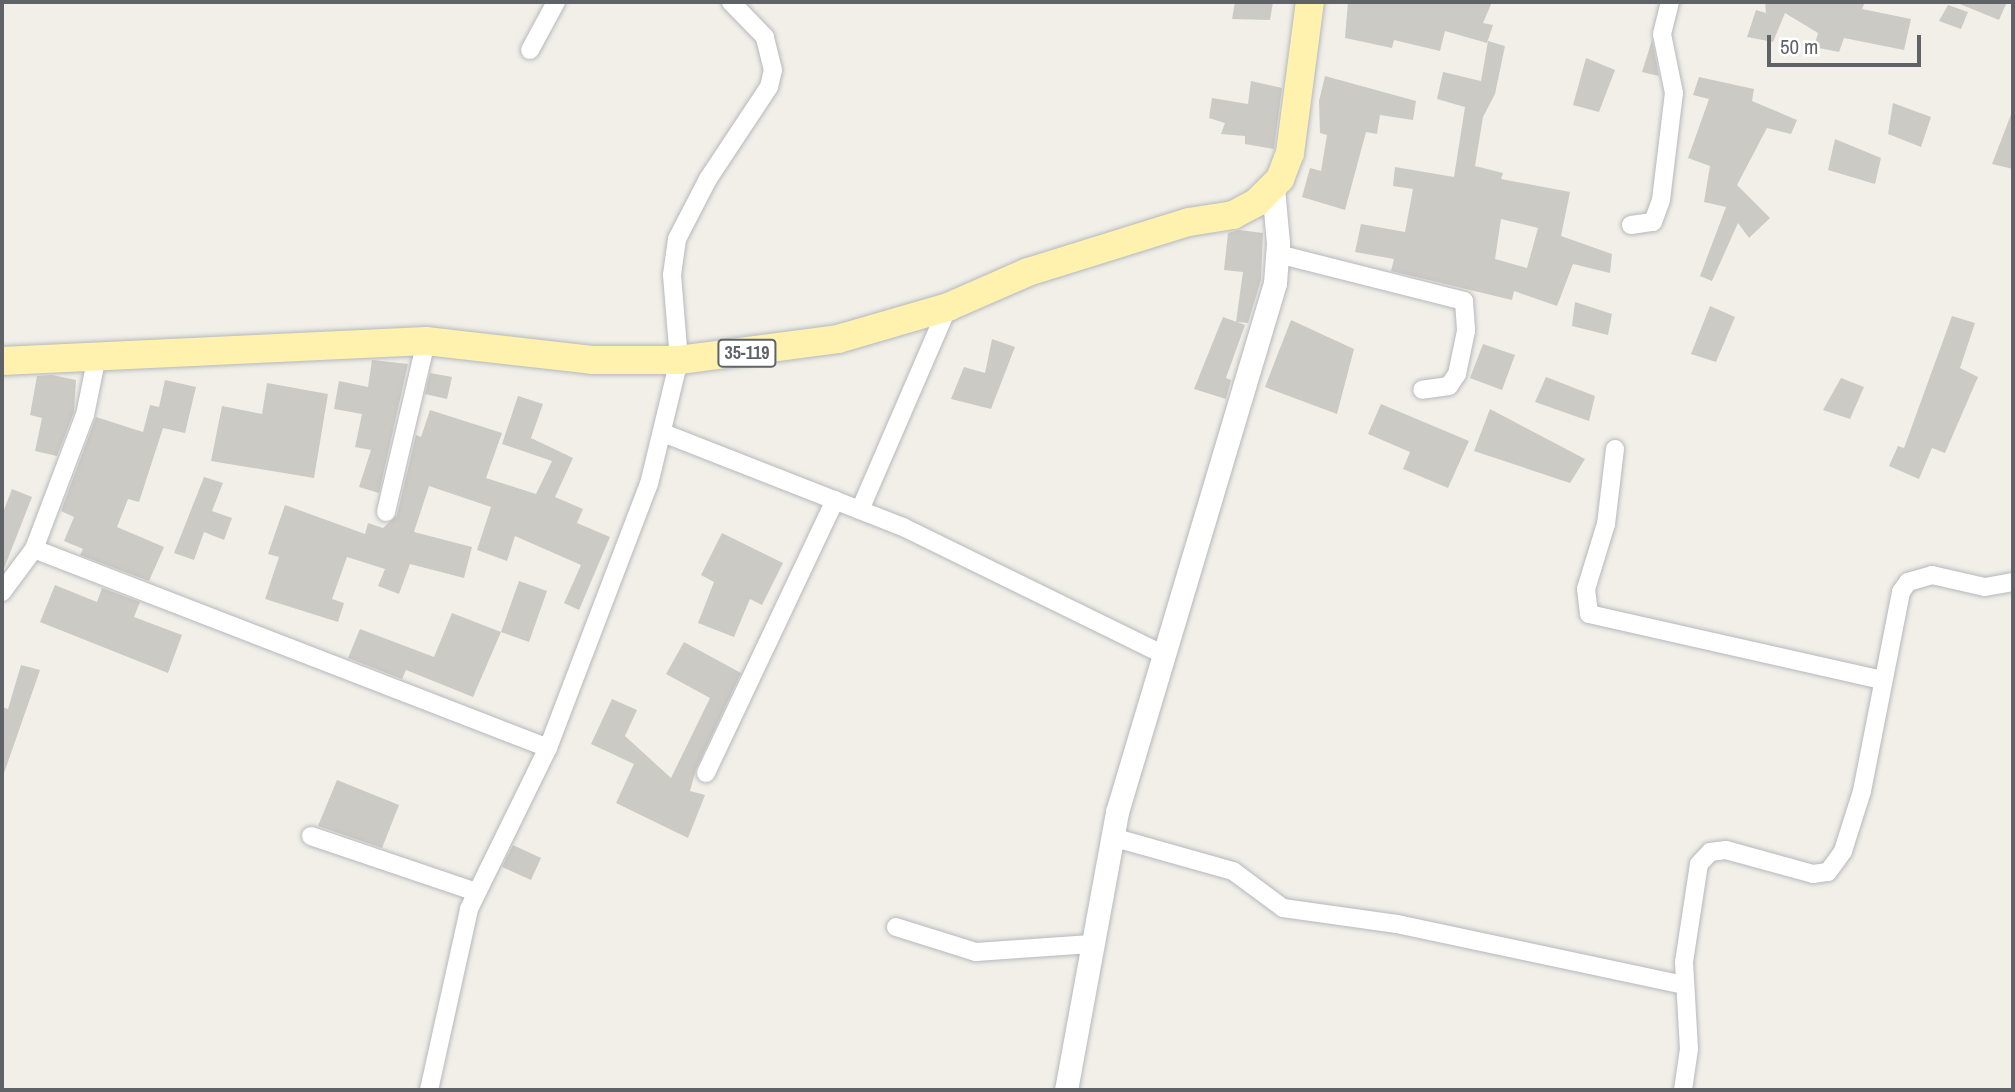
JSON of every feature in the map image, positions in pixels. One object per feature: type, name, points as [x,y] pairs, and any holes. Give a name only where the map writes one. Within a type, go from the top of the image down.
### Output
[{"type":"main road","points":[[1273,188],[1290,153],[1310,2]]},
{"type":"main road","name":"35-119","points":[[2,361],[426,341],[592,360],[679,360],[838,339],[948,307],[1028,272],[1189,222],[1233,215],[1273,188]]},
{"type":"street","points":[[530,50],[556,2]]},
{"type":"street","points":[[429,1090],[460,940],[476,892],[548,748],[649,484],[679,360],[672,275],[677,239],[713,170],[760,106],[773,70],[765,37],[731,2]]},
{"type":"street","points":[[1631,225],[1653,222],[1661,200],[1674,93],[1662,34],[1670,2]]},
{"type":"street","points":[[1066,1090],[1112,837],[1275,283],[1278,254],[1273,188]]},
{"type":"street","points":[[1278,254],[1464,301],[1466,331],[1457,374],[1449,386],[1422,390]]},
{"type":"street","points":[[860,510],[948,307]]},
{"type":"street","points":[[386,512],[426,341]]},
{"type":"street","points":[[2,592],[34,549],[86,415],[97,356]]},
{"type":"street","points":[[663,433],[860,510],[1164,655]]},
{"type":"street","points":[[1615,449],[1606,524],[1586,589],[1589,614],[1883,680]]},
{"type":"street","points":[[706,773],[835,500]]},
{"type":"street","points":[[34,549],[548,748]]},
{"type":"street","points":[[1683,1090],[1689,1049],[1685,985],[1693,890],[1699,864],[1710,852],[1726,850],[1813,874],[1828,872],[1837,864],[1862,791],[1901,592],[1908,582],[1932,575],[1986,587],[2013,582]]},
{"type":"street","points":[[311,836],[476,892]]},
{"type":"street","points":[[1112,837],[1233,871],[1283,908],[1397,924],[1685,985]]},
{"type":"street","points":[[896,927],[976,952],[1091,944]]},
{"type":"building","points":[[1235,2],[1273,2],[1270,20],[1232,19]]},
{"type":"building","points":[[1348,2],[1492,2],[1483,23],[1493,25],[1487,43],[1445,31],[1440,51],[1394,40],[1392,48],[1345,38]]},
{"type":"building","points":[[1765,2],[1865,2],[1862,9],[1911,19],[1904,50],[1844,38],[1839,52],[1814,47],[1818,33],[1785,13],[1773,42],[1747,37],[1756,10],[1766,13]]},
{"type":"building","points":[[1955,2],[2007,2],[1999,20]]},
{"type":"building","points":[[1948,5],[1968,12],[1961,29],[1939,21]]},
{"type":"building","points":[[1652,40],[1659,76],[1642,72]]},
{"type":"building","points":[[1488,41],[1505,46],[1495,94],[1483,117],[1475,166],[1503,173],[1501,179],[1570,192],[1561,236],[1612,254],[1610,273],[1573,264],[1557,306],[1514,291],[1512,300],[1391,271],[1394,259],[1355,252],[1361,224],[1405,232],[1413,189],[1393,186],[1395,167],[1454,177],[1465,107],[1437,99],[1443,72],[1481,81]],"holes":[[[1501,219],[1538,228],[1527,268],[1495,259]]]},
{"type":"building","points":[[1586,58],[1615,70],[1599,112],[1573,105]]},
{"type":"building","points":[[1325,76],[1416,101],[1413,120],[1380,115],[1377,134],[1366,132],[1345,210],[1302,197],[1310,168],[1321,171],[1327,135],[1320,133],[1319,101]]},
{"type":"building","points":[[1699,77],[1754,89],[1752,101],[1797,120],[1791,134],[1767,128],[1737,185],[1770,218],[1749,238],[1738,223],[1712,281],[1700,276],[1726,207],[1704,202],[1710,166],[1688,158],[1709,99],[1693,95]]},
{"type":"building","points":[[1251,81],[1282,88],[1274,149],[1245,144],[1245,136],[1221,134],[1225,123],[1209,118],[1212,98],[1248,104]]},
{"type":"building","points":[[1893,103],[1931,117],[1921,147],[1888,134]]},
{"type":"building","points":[[2013,112],[2013,169],[1992,164]]},
{"type":"building","points":[[1835,139],[1881,158],[1875,184],[1828,170]]},
{"type":"building","points":[[1239,230],[1263,233],[1261,280],[1248,323],[1236,322],[1243,272],[1224,270],[1228,233]]},
{"type":"building","points":[[1575,302],[1612,314],[1608,335],[1572,326]]},
{"type":"building","points":[[1710,306],[1735,317],[1716,362],[1691,354]]},
{"type":"building","points":[[1952,316],[1975,323],[1960,368],[1978,377],[1945,453],[1932,448],[1919,479],[1889,466],[1898,446],[1904,448]]},
{"type":"building","points":[[1223,317],[1245,325],[1226,378],[1231,380],[1226,399],[1194,389]]},
{"type":"building","points":[[1291,320],[1354,349],[1337,414],[1265,387]]},
{"type":"building","points":[[992,339],[1015,347],[991,409],[951,399],[964,367],[985,373]]},
{"type":"building","points":[[1483,344],[1515,355],[1502,390],[1470,378]]},
{"type":"building","points":[[372,360],[408,364],[379,493],[359,487],[371,450],[355,447],[362,414],[334,409],[339,381],[368,387]]},
{"type":"building","points":[[430,373],[452,377],[447,399],[425,394]]},
{"type":"building","points":[[52,375],[76,380],[74,412],[57,456],[35,451],[42,418],[30,415],[37,376]]},
{"type":"building","points":[[1546,377],[1595,396],[1589,421],[1535,402]]},
{"type":"building","points":[[1841,378],[1864,387],[1850,419],[1823,410]]},
{"type":"building","points":[[165,380],[196,387],[185,433],[163,428],[139,502],[128,499],[117,527],[164,547],[149,581],[80,555],[83,549],[64,541],[74,517],[61,511],[96,417],[143,432],[150,405],[159,407]]},
{"type":"building","points":[[267,383],[328,394],[314,478],[211,461],[222,406],[262,414]]},
{"type":"building","points":[[518,396],[543,404],[531,438],[573,458],[555,497],[583,509],[577,523],[610,537],[579,610],[564,603],[581,565],[515,536],[507,561],[477,550],[491,507],[429,486],[414,532],[472,547],[464,578],[410,564],[399,594],[378,586],[385,569],[347,557],[332,599],[344,603],[338,622],[265,599],[279,557],[268,554],[285,505],[365,534],[368,523],[383,528],[397,515],[416,435],[421,437],[430,410],[502,433],[486,478],[536,494],[552,461],[502,444]]},
{"type":"building","points":[[1381,404],[1469,441],[1448,488],[1403,469],[1410,452],[1368,434]]},
{"type":"building","points":[[1490,409],[1585,459],[1570,483],[1474,451]]},
{"type":"building","points":[[204,477],[223,483],[212,511],[232,518],[224,540],[204,532],[194,560],[174,553]]},
{"type":"building","points":[[12,489],[32,497],[3,571],[2,515]]},
{"type":"building","points":[[722,533],[783,563],[762,605],[750,599],[734,637],[698,623],[714,582],[701,575]]},
{"type":"building","points":[[519,581],[547,591],[529,642],[501,632]]},
{"type":"building","points":[[55,585],[97,602],[102,588],[140,602],[134,617],[182,635],[168,673],[40,622]]},
{"type":"building","points":[[452,613],[501,632],[473,697],[406,670],[402,679],[348,658],[360,629],[434,657]]},
{"type":"building","points":[[684,642],[741,673],[696,769],[690,791],[705,795],[688,838],[616,803],[634,764],[591,744],[612,699],[637,710],[625,736],[671,778],[710,698],[666,674]]},
{"type":"building","points":[[21,665],[40,670],[2,779],[2,707],[8,709]]},
{"type":"building","points":[[337,780],[399,805],[382,848],[318,826]]},
{"type":"building","points":[[513,845],[541,858],[531,880],[502,867]]}]
